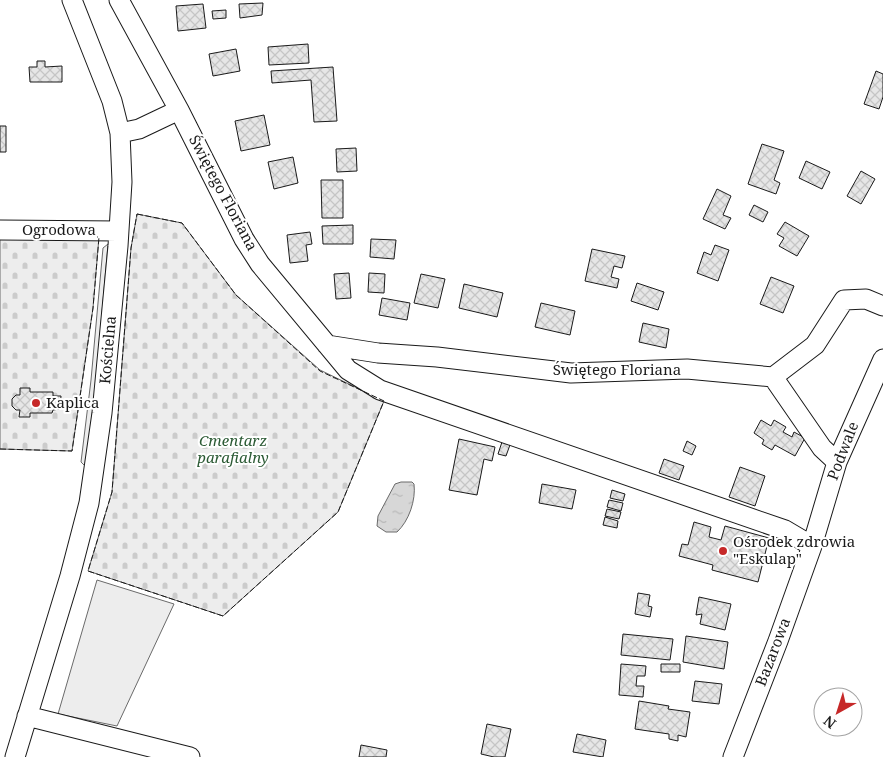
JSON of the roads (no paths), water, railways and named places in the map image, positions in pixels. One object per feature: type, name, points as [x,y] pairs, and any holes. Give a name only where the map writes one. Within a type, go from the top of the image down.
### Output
[{"type":"street","name":"Kościelna","points":[[15,757],[90,503],[102,413],[122,182],[120,133],[108,91],[72,0]]},
{"type":"street","name":"Świętego Floriana","points":[[118,0],[180,110],[244,239],[266,270],[348,370],[380,390],[776,527],[797,536],[812,546]]},
{"type":"street","points":[[120,133],[139,129],[180,110]]},
{"type":"street","name":"Ogrodowa","points":[[0,230],[118,231]]},
{"type":"street","points":[[837,462],[822,448],[772,377],[815,345],[844,300],[866,298],[883,306]]},
{"type":"street","name":"Świętego Floriana","points":[[327,345],[378,353],[437,357],[571,373],[687,369],[772,377]]},
{"type":"street","name":"Podwale","points":[[812,546],[837,462],[873,377],[883,359]]},
{"type":"street","name":"Bazarowa","points":[[733,757],[812,546]]},
{"type":"street","points":[[27,716],[190,757]]},
{"type":"water","points":[[412,482],[414,484],[411,510],[397,532],[386,532],[377,526],[378,516],[395,484]]},
{"type":"place","name":"Kaplica","points":[[36,403]]},
{"type":"place","name":"Ośrodek zdrowia \"Eskulap\"","points":[[723,551]]},
{"type":"park label","name":"Cmentarz parafialny","points":[[233,450]]}]
